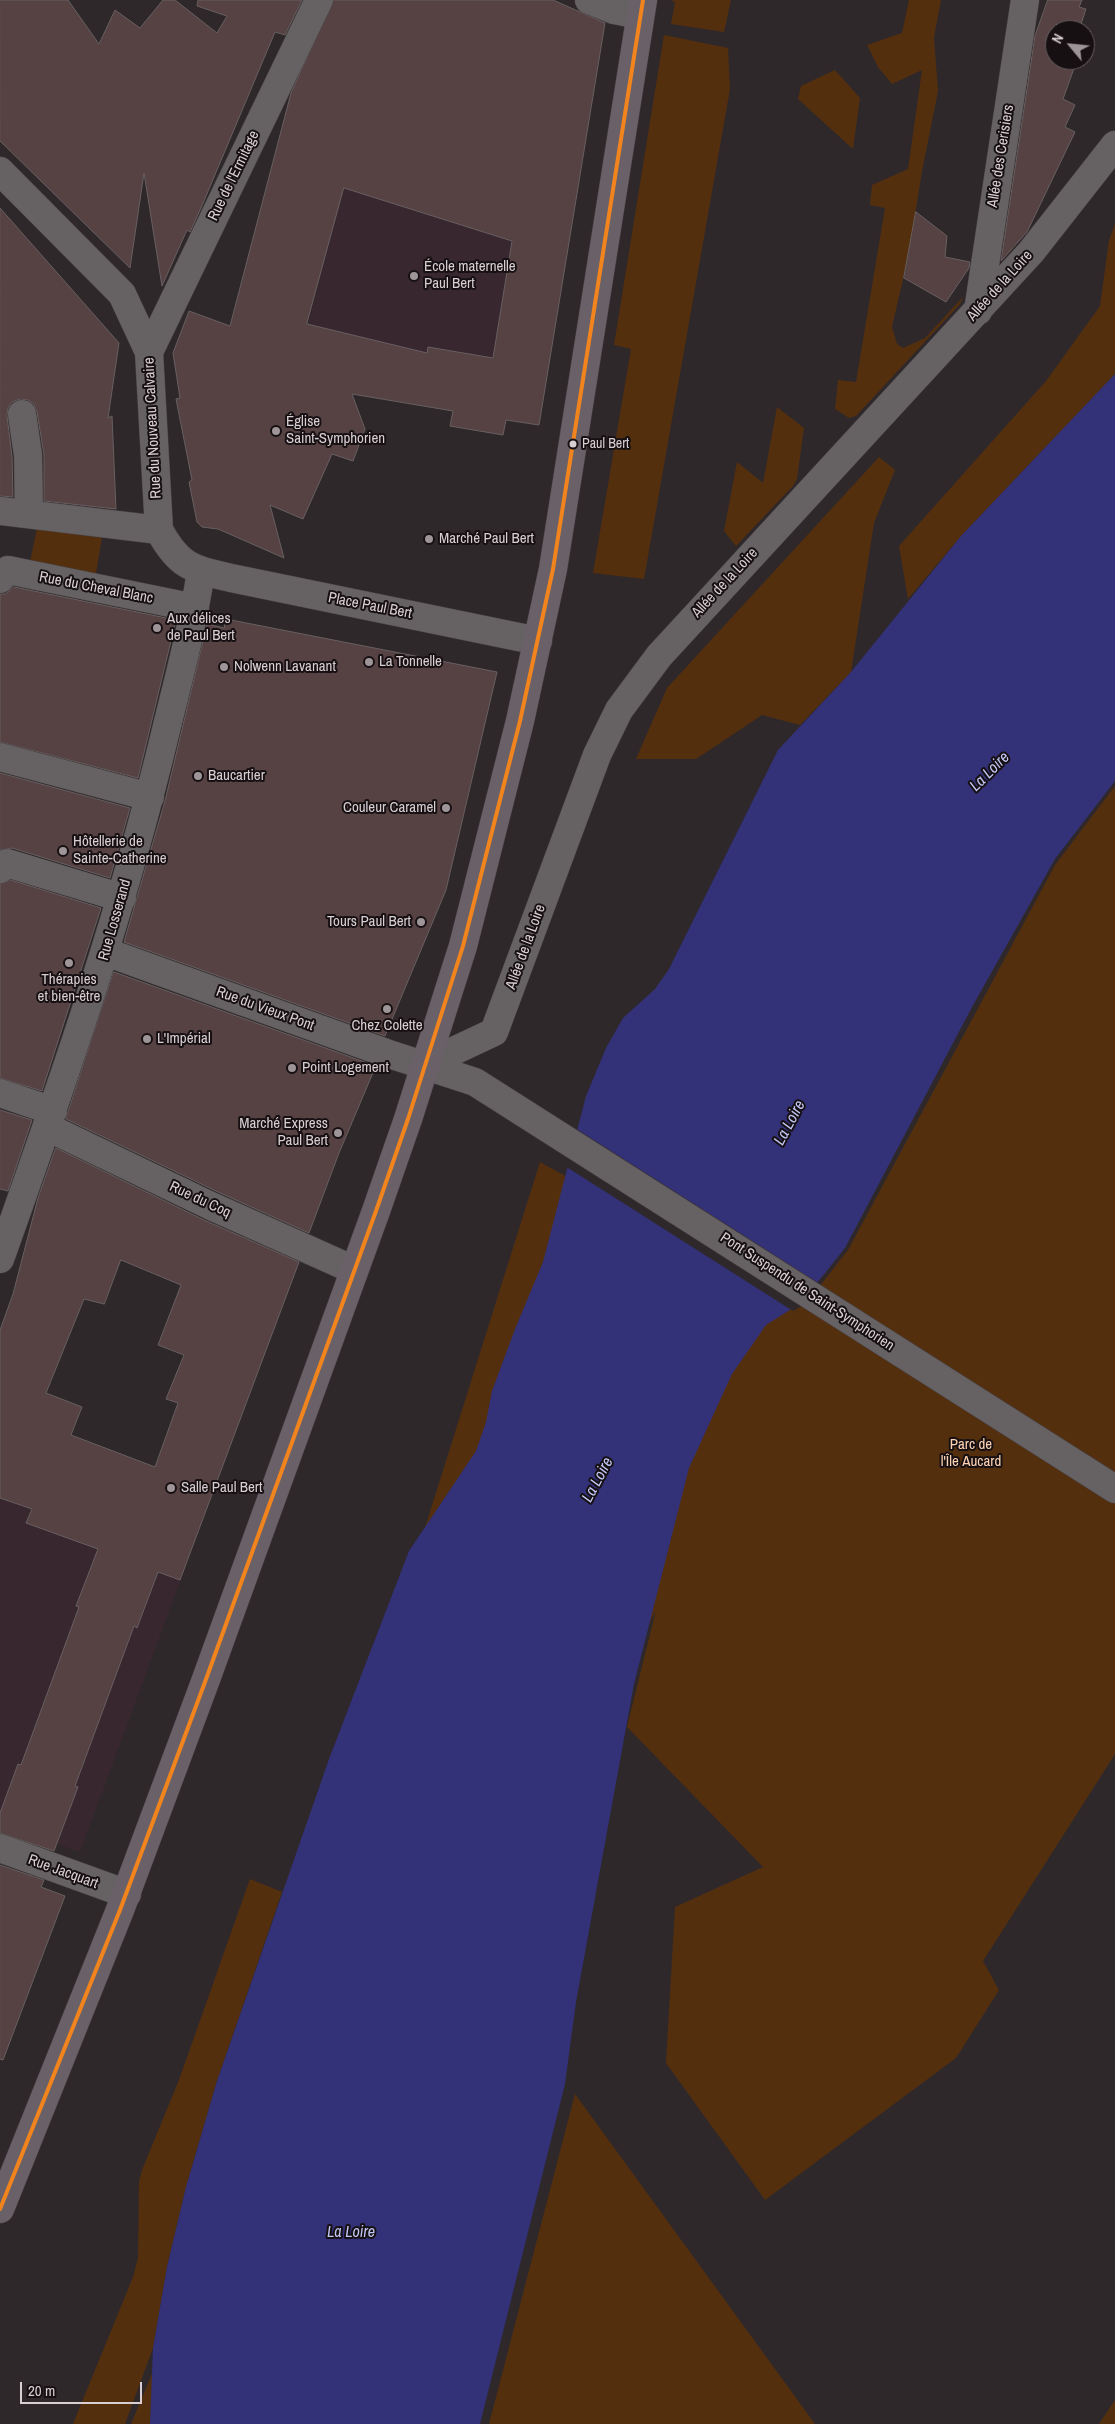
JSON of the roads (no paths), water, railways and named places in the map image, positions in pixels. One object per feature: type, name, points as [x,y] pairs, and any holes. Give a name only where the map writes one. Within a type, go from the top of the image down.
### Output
[{"type":"main road","points":[[0,2209],[127,1894],[408,1119],[463,946],[518,730],[555,555],[642,8]]},
{"type":"street","name":"Rue de l'Ermitage","points":[[149,352],[319,0]]},
{"type":"street","points":[[589,0],[614,10],[642,8]]},
{"type":"street","name":"Allée des Cerisiers","points":[[978,311],[1025,0]]},
{"type":"street","name":"Allée de la Loire","points":[[424,1065],[494,1032],[597,755],[619,710],[659,656],[1031,252],[1115,144]]},
{"type":"street","name":"Rue du Nouveau Calvaire","points":[[0,172],[122,294],[149,352],[159,530],[168,548],[182,563],[201,572]]},
{"type":"street","points":[[22,414],[28,456],[29,514]]},
{"type":"street","points":[[0,511],[159,530]]},
{"type":"street","name":"Rue du Cheval Blanc","points":[[0,579],[8,570],[195,608]]},
{"type":"street","name":"Place Paul Bert","points":[[201,572],[538,641]]},
{"type":"street","name":"Rue Losserand","points":[[0,1259],[50,1119],[106,952],[122,898],[150,797],[195,608],[201,572]]},
{"type":"street","points":[[0,757],[150,797]]},
{"type":"street","points":[[0,869],[7,863],[122,898]]},
{"type":"street","name":"Rue du Vieux Pont","points":[[106,952],[386,1053],[475,1082],[499,1096]]},
{"type":"street","name":"Rue du Coq","points":[[0,1093],[211,1206],[354,1270]]},
{"type":"street","name":"Pont Suspendu de Saint-Symphorien","points":[[499,1096],[1115,1489]]},
{"type":"street","name":"Rue Jacquart","points":[[0,1848],[127,1894]]},
{"type":"water","name":"La Loire","points":[[1115,374],[1115,781],[1055,859],[971,1009],[845,1248],[801,1303],[766,1325],[732,1374],[689,1468],[634,1684],[576,2002],[565,2084],[480,2424],[150,2424],[153,2348],[167,2267],[186,2187],[217,2081],[329,1759],[409,1551],[476,1451],[486,1422],[492,1391],[543,1262],[586,1096],[606,1048],[623,1018],[655,989],[669,969],[778,750],[851,672],[961,536]]},
{"type":"place","name":"École maternelle Paul Bert","points":[[414,276]]},
{"type":"place","name":"Église Saint-Symphorien","points":[[276,431]]},
{"type":"place","name":"Paul Bert","points":[[573,444]]},
{"type":"place","name":"Marché Paul Bert","points":[[429,539]]},
{"type":"place","name":"Aux délices de Paul Bert","points":[[157,628]]},
{"type":"place","name":"La Tonnelle","points":[[369,662]]},
{"type":"place","name":"Nolwenn Lavanant","points":[[224,667]]},
{"type":"place","name":"Baucartier","points":[[198,776]]},
{"type":"place","name":"Couleur Caramel","points":[[446,808]]},
{"type":"place","name":"Hôtellerie de Sainte-Catherine","points":[[63,851]]},
{"type":"place","name":"Tours Paul Bert","points":[[421,922]]},
{"type":"place","name":"Thérapies et bien-être","points":[[69,963]]},
{"type":"place","name":"Chez Colette","points":[[387,1009]]},
{"type":"place","name":"L'Impérial","points":[[147,1039]]},
{"type":"place","name":"Point Logement","points":[[292,1068]]},
{"type":"place","name":"Marché Express Paul Bert","points":[[338,1133]]},
{"type":"place","name":"Salle Paul Bert","points":[[171,1488]]},
{"type":"park label","name":"Parc de l'Île Aucard","points":[[971,1454]]}]
